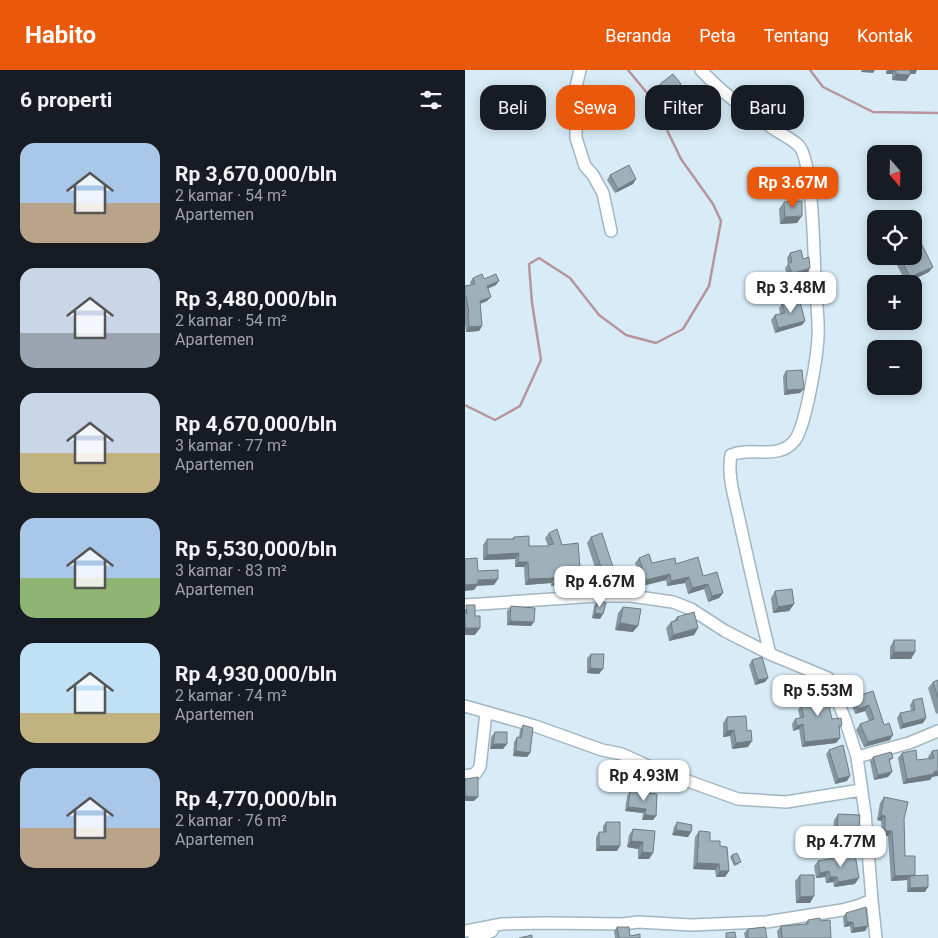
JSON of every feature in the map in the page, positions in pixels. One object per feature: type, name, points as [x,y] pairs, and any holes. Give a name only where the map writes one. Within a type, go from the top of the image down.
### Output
[{"type":"street","points":[[580,70],[576,87],[576,138],[585,166],[593,175],[603,193],[611,231]]},
{"type":"street","points":[[701,70],[715,86],[740,106],[800,146],[805,159],[812,200],[818,338],[806,410],[795,439],[786,448],[774,452],[739,452],[731,455],[730,462],[732,484],[770,654]]},
{"type":"street","points":[[465,605],[597,596],[631,596],[673,602],[691,608],[725,631],[770,654],[828,678],[845,719],[857,757],[865,813],[876,938]]},
{"type":"street","points":[[465,706],[535,726],[602,750],[623,754],[657,770],[739,799],[786,802],[861,790]]},
{"type":"street","points":[[465,776],[475,774],[480,767],[486,713]]},
{"type":"street","points":[[857,757],[909,743],[938,731]]},
{"type":"street","points":[[465,931],[502,924],[547,922],[691,924],[766,922],[822,914],[857,906],[872,900]]},
{"type":"street","points":[[475,938],[490,932],[502,924]]},
{"type":"building","points":[[896,70],[910,70],[910,75],[896,74]]},
{"type":"building","points":[[673,74],[681,84],[661,85]]},
{"type":"building","points":[[629,165],[636,179],[618,189],[610,175]]},
{"type":"building","points":[[802,201],[802,216],[785,217],[784,202]]},
{"type":"building","points":[[922,245],[933,267],[915,275],[909,275],[904,265],[922,265]]},
{"type":"building","points":[[801,250],[803,259],[809,257],[810,268],[792,274],[788,263],[792,262],[790,253]]},
{"type":"building","points":[[482,274],[484,279],[496,274],[499,281],[487,286],[491,297],[480,301],[482,326],[469,327],[465,286],[475,284],[473,278]]},
{"type":"building","points":[[799,298],[805,321],[778,328],[775,315],[785,313],[782,303]]},
{"type":"building","points":[[802,370],[804,389],[787,390],[786,371]]},
{"type":"building","points":[[557,529],[562,545],[578,543],[580,567],[566,568],[567,579],[555,581],[555,578],[529,579],[528,562],[518,562],[519,553],[487,555],[487,539],[514,539],[514,537],[529,536],[529,546],[549,546],[554,544],[549,533]]},
{"type":"building","points":[[602,533],[615,573],[604,576],[591,537]]},
{"type":"building","points":[[649,554],[652,563],[675,558],[676,564],[698,557],[703,576],[717,572],[723,593],[712,596],[708,584],[692,588],[689,577],[671,581],[670,574],[646,580],[639,558]]},
{"type":"building","points":[[477,558],[478,571],[498,570],[498,579],[478,580],[478,584],[465,585],[465,559]]},
{"type":"building","points":[[792,589],[794,604],[778,607],[775,591]]},
{"type":"building","points":[[597,601],[606,603],[603,614],[595,613]]},
{"type":"building","points":[[466,605],[475,605],[475,616],[480,616],[480,628],[465,628]]},
{"type":"building","points":[[511,606],[535,608],[534,622],[510,621]]},
{"type":"building","points":[[623,607],[641,609],[638,626],[620,623]]},
{"type":"building","points":[[694,612],[698,628],[673,635],[671,622],[678,620],[677,617]]},
{"type":"building","points":[[894,640],[915,640],[915,652],[894,652]]},
{"type":"building","points":[[591,654],[604,654],[603,669],[590,668]]},
{"type":"building","points":[[762,657],[768,678],[758,680],[752,660]]},
{"type":"building","points":[[938,680],[938,698],[933,682]]},
{"type":"building","points":[[812,681],[820,700],[827,698],[832,719],[841,718],[842,725],[839,726],[840,738],[805,742],[803,724],[797,726],[795,719],[804,717],[801,705],[808,703],[800,686]]},
{"type":"building","points":[[873,691],[884,725],[889,723],[893,735],[868,742],[860,724],[874,719],[869,705],[858,709],[855,697]]},
{"type":"building","points":[[922,698],[926,718],[903,724],[900,713],[915,710],[913,700]]},
{"type":"building","points":[[746,716],[747,731],[751,730],[752,741],[736,743],[734,730],[727,731],[727,717]]},
{"type":"building","points":[[523,725],[533,728],[530,753],[516,751],[517,737],[521,738]]},
{"type":"building","points":[[495,732],[507,732],[507,744],[493,744]]},
{"type":"building","points":[[843,745],[850,776],[838,779],[829,750]]},
{"type":"building","points":[[916,750],[917,760],[934,758],[932,751],[938,750],[938,771],[934,772],[934,774],[907,779],[902,753]]},
{"type":"building","points":[[891,752],[893,758],[889,759],[892,772],[878,775],[873,757]]},
{"type":"building","points":[[478,777],[478,797],[465,796],[465,778]]},
{"type":"building","points":[[630,791],[657,794],[656,816],[645,815],[646,809],[628,807]]},
{"type":"building","points":[[884,797],[908,802],[904,819],[905,856],[915,856],[915,875],[895,876],[892,831],[885,831],[885,816],[881,815]]},
{"type":"building","points":[[838,814],[860,815],[859,827],[853,827],[852,834],[837,833]]},
{"type":"building","points":[[606,822],[620,822],[620,846],[599,846],[599,832],[606,832]]},
{"type":"building","points":[[677,822],[692,825],[691,832],[676,830]]},
{"type":"building","points":[[633,829],[655,831],[653,853],[642,852],[643,842],[631,841]]},
{"type":"building","points":[[699,831],[710,832],[710,841],[720,841],[720,846],[727,847],[729,871],[720,871],[719,864],[697,863]]},
{"type":"building","points":[[737,853],[741,862],[735,864],[732,855]]},
{"type":"building","points":[[855,854],[859,878],[838,882],[837,877],[830,877],[829,871],[820,873],[818,861]]},
{"type":"building","points":[[800,875],[814,875],[814,896],[800,897]]},
{"type":"building","points":[[928,875],[928,887],[910,888],[910,876]]},
{"type":"building","points":[[866,907],[868,926],[854,928],[853,922],[847,922],[846,913]]},
{"type":"building","points":[[820,918],[820,921],[830,920],[831,938],[782,938],[781,926],[808,924],[808,920]]},
{"type":"building","points":[[617,927],[629,927],[630,936],[640,934],[640,938],[619,938]]},
{"type":"building","points":[[765,927],[767,938],[748,938],[748,929]]},
{"type":"building","points":[[735,932],[736,938],[726,938],[726,933]]},
{"type":"building","points":[[532,935],[532,938],[519,938]]},
{"type":"waterway","points":[[465,405],[495,420],[520,406],[541,360],[532,303],[529,264],[539,258],[570,278],[599,315],[626,335],[656,343],[683,329],[709,286],[721,221],[713,204],[681,159],[652,99],[628,70]]},
{"type":"waterway","points":[[810,70],[823,87],[873,112],[938,113]]}]
